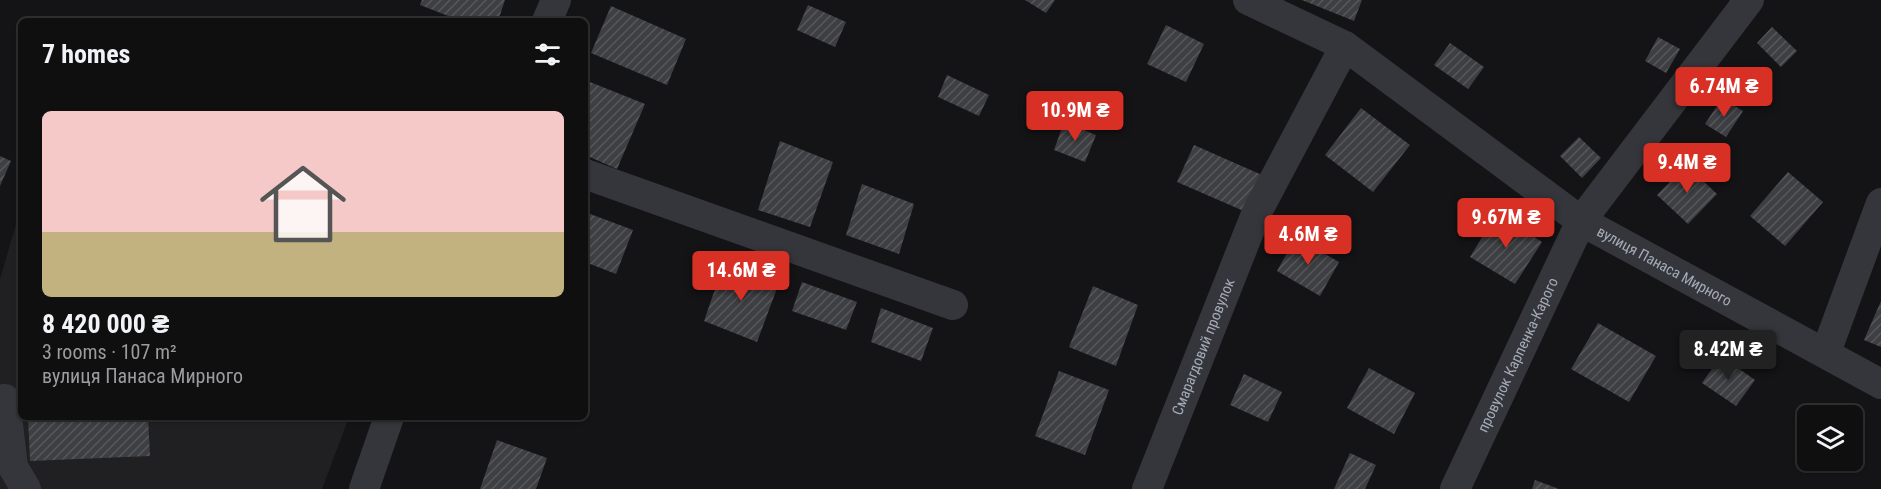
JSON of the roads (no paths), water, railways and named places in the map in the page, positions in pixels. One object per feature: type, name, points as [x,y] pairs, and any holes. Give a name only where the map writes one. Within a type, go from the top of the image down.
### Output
[{"type":"street","points":[[548,18],[556,0]]},
{"type":"street","name":"вулиця Панаса Мирного","points":[[1248,0],[1345,46],[1581,221],[1826,352],[1881,384]]},
{"type":"street","name":"провулок Карпенка-Карого","points":[[1455,489],[1581,221],[1749,0]]},
{"type":"street","name":"Смарагдовий провулок","points":[[1147,489],[1256,214],[1345,46]]},
{"type":"street","points":[[588,175],[953,305]]},
{"type":"street","points":[[1826,352],[1881,203]]},
{"type":"street","points":[[5,399],[13,467],[26,489]]},
{"type":"street","points":[[364,489],[388,420]]}]
